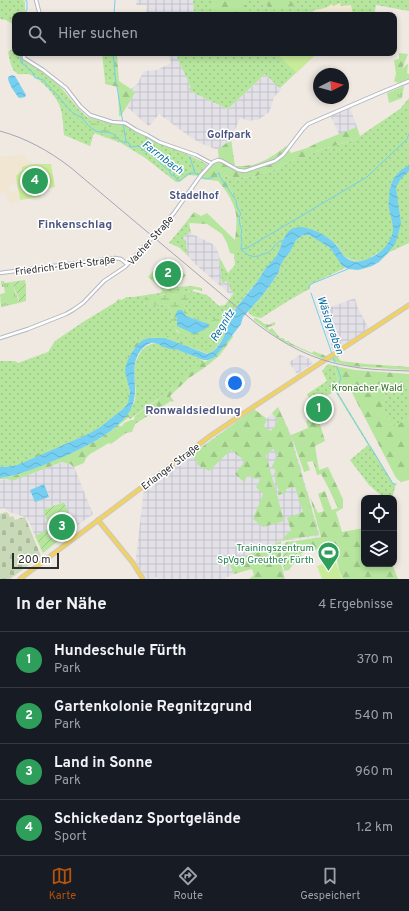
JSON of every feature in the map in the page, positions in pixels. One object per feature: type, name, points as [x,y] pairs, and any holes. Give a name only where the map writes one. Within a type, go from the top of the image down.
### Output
[{"type":"main road","name":"Erlanger Straße","points":[[20,579],[210,436],[409,305]]},
{"type":"main road","points":[[98,520],[130,558],[143,579]]},
{"type":"street","points":[[36,0],[40,12]]},
{"type":"street","points":[[24,56],[24,58],[43,70],[66,88],[80,106],[92,116],[112,122],[123,122],[159,142],[196,155],[211,163],[216,160],[222,161],[238,170],[245,171],[275,161],[281,157],[308,124],[409,81]]},
{"type":"street","name":"Vacher Straße","points":[[0,338],[33,327],[73,310],[87,300],[106,279],[127,264],[171,217],[211,163]]},
{"type":"street","name":"Friedrich-Ebert-Straße","points":[[0,273],[115,258],[121,259],[127,264]]},
{"type":"shaded area","points":[[137,0],[193,0],[194,12],[146,12],[146,5],[136,5]]},
{"type":"shaded area","points":[[340,3],[345,6],[351,5],[352,12],[313,12],[314,10],[329,7]]},
{"type":"shaded area","points":[[169,56],[177,56],[191,87],[189,89],[194,93],[228,109],[265,74],[282,89],[274,97],[270,111],[258,120],[250,121],[240,118],[231,139],[218,150],[200,143],[159,114],[149,126],[127,107],[135,93],[131,89],[138,83],[143,72],[157,70],[171,63]]},
{"type":"shaded area","points":[[350,108],[357,127],[339,135],[331,116]]},
{"type":"shaded area","points":[[23,154],[31,164],[22,167],[23,170],[16,176],[17,184],[9,185],[10,192],[17,191],[19,201],[10,204],[5,192],[0,193],[0,157]]},
{"type":"shaded area","points":[[188,232],[216,247],[219,255],[222,284],[226,281],[229,282],[234,293],[232,296],[195,264],[187,255],[186,241],[183,238]]},
{"type":"shaded area","points":[[355,298],[357,306],[369,329],[333,350],[320,311]]},
{"type":"shaded area","points":[[300,355],[310,359],[313,363],[297,374],[289,362]]},
{"type":"shaded area","points":[[278,407],[291,434],[320,536],[281,541],[230,563],[234,574],[224,579],[158,579],[156,577],[154,579],[147,579],[136,562],[144,488],[254,409],[267,419]]},
{"type":"shaded area","points":[[64,462],[74,467],[93,514],[78,525],[73,519],[71,519],[63,502],[43,510],[50,529],[35,536],[27,517],[9,512],[4,508],[0,509],[0,480],[17,478]]},
{"type":"green space","points":[[0,0],[23,0],[25,2],[24,12],[12,12],[12,24],[6,20],[0,19]]},
{"type":"green space","points":[[193,0],[409,0],[409,11],[376,5],[375,12],[352,12],[351,5],[341,6],[340,3],[333,6],[332,4],[321,9],[314,10],[313,12],[194,12]]},
{"type":"green space","points":[[213,0],[244,0],[244,4],[250,10],[248,12],[219,12],[213,8]]},
{"type":"green space","points":[[264,0],[285,0],[298,5],[266,12],[268,11],[268,7]]},
{"type":"green space","points":[[12,49],[12,56],[21,56],[60,86],[87,117],[112,124],[125,125],[133,131],[147,136],[157,143],[176,149],[207,164],[198,176],[189,175],[179,182],[176,182],[144,157],[121,143],[94,133],[90,146],[64,135],[61,110],[52,94],[44,84],[35,77],[29,74],[16,73],[10,62],[8,52]]},
{"type":"green space","points":[[399,53],[408,54],[402,69],[407,64],[408,65],[407,73],[409,74],[409,79],[398,83],[394,81],[396,74],[394,60],[399,59]]},
{"type":"green space","points":[[102,56],[113,56],[116,80],[105,81]]},
{"type":"green space","points":[[113,56],[117,56],[119,81],[135,93],[121,116],[119,116],[118,87],[105,84],[105,81],[116,80]]},
{"type":"green space","points":[[177,56],[314,56],[280,88],[265,74],[228,109],[188,89],[191,87]]},
{"type":"green space","points":[[279,56],[314,56],[296,73]]},
{"type":"green space","points":[[404,86],[402,98],[389,103],[387,93]]},
{"type":"green space","points":[[409,98],[409,243],[383,255],[377,253],[367,260],[359,261],[351,260],[344,256],[337,245],[313,230],[285,235],[276,258],[265,269],[258,281],[232,313],[229,311],[217,318],[207,321],[194,317],[184,309],[191,291],[164,294],[145,302],[146,305],[167,305],[172,311],[171,319],[177,332],[201,337],[213,335],[228,328],[220,342],[209,354],[165,338],[149,338],[129,357],[126,365],[130,397],[128,403],[123,409],[99,428],[86,435],[19,464],[0,467],[0,361],[15,361],[18,363],[48,352],[55,341],[116,302],[118,299],[122,300],[126,297],[160,293],[163,290],[192,286],[202,288],[202,291],[194,289],[192,291],[207,295],[219,306],[225,305],[234,293],[230,289],[229,282],[226,281],[222,284],[219,257],[228,273],[235,265],[234,254],[243,230],[240,220],[242,215],[237,201],[224,178],[226,175],[236,179],[256,176],[279,168],[295,159],[301,159],[320,150],[354,140],[400,109]]},
{"type":"green space","points":[[76,111],[89,122],[113,128],[117,125],[123,125],[125,144],[88,128],[74,114]]},
{"type":"green space","points":[[357,127],[360,136],[354,140],[320,150],[301,159],[295,159],[279,168],[245,178],[243,177],[236,179],[226,175],[224,178],[237,201],[242,215],[240,220],[243,230],[243,247],[234,254],[230,253],[222,234],[207,224],[189,223],[187,221],[194,212],[201,216],[207,213],[235,240],[236,214],[229,196],[218,181],[201,179],[211,166],[219,162],[218,150],[231,139],[235,166],[248,166],[266,160],[286,146],[291,153],[307,148]]},
{"type":"green space","points":[[32,164],[51,164],[55,187],[40,189],[41,196],[39,197],[20,200],[16,176],[22,170],[22,167]]},
{"type":"green space","points":[[187,221],[189,223],[191,233],[188,232],[183,238],[186,241],[187,255],[180,248],[169,243]]},
{"type":"green space","points":[[306,234],[319,240],[328,247],[335,254],[341,265],[345,268],[311,284],[309,289],[261,318],[252,316],[248,312],[262,296],[279,272],[280,266],[296,240]]},
{"type":"green space","points":[[165,258],[186,275],[177,287],[163,290],[148,277]]},
{"type":"green space","points":[[25,280],[26,301],[19,303],[18,296],[11,282]]},
{"type":"green space","points":[[1,281],[4,281],[4,283],[11,282],[19,303],[1,307],[0,294],[5,293]]},
{"type":"green space","points":[[192,291],[184,308],[189,314],[202,320],[217,318],[229,311],[232,313],[228,328],[214,335],[198,338],[183,335],[178,332],[172,323],[172,311],[167,305],[146,305],[142,300],[169,293]],"holes":[[[186,316],[206,323],[177,326],[177,318]]]},
{"type":"green space","points":[[254,318],[264,324],[269,325],[274,322],[275,325],[268,327],[268,329],[269,330],[272,328],[280,338],[283,338],[286,341],[289,341],[290,343],[312,353],[314,351],[326,357],[323,359],[282,341],[254,320]]},
{"type":"green space","points":[[228,324],[221,341],[209,354],[165,338],[149,338],[129,357],[125,370],[128,355],[131,353],[135,345],[144,338],[167,336],[198,348],[211,351],[219,342]]},
{"type":"green space","points":[[232,335],[233,337],[219,356],[189,378],[170,396],[174,401],[171,401],[135,424],[132,432],[126,433],[111,444],[109,443],[90,454],[84,463],[74,467],[70,464],[62,462],[12,481],[8,479],[0,479],[28,471],[91,444],[122,421],[130,411],[129,417],[119,426],[134,420],[135,416],[191,373],[193,369],[214,358]]},
{"type":"green space","points":[[155,343],[180,350],[201,359],[206,363],[130,419],[126,416],[133,406],[135,399],[135,365],[140,353],[148,345]]},
{"type":"green space","points":[[337,354],[341,361],[409,367],[409,370],[350,366],[329,360]]},
{"type":"green space","points":[[328,364],[335,366],[339,389],[337,391],[393,483],[396,484],[393,495],[381,495],[369,485],[350,460],[368,445],[335,391],[312,405],[307,394],[327,381],[322,371]]},
{"type":"green space","name":"Kronacher Wald","points":[[335,366],[355,370],[409,374],[409,388],[398,388],[383,391],[387,399],[382,406],[393,427],[409,418],[409,480],[401,482],[396,478],[348,385],[339,389]]},
{"type":"green space","points":[[125,377],[130,392],[128,403],[123,409],[99,428],[86,435],[25,462],[24,461],[101,426],[126,402],[128,397],[123,379]]},
{"type":"green space","points":[[398,388],[409,388],[409,418],[393,427],[382,406],[387,399],[383,391]]},
{"type":"green space","points":[[278,407],[290,434],[319,535],[281,540],[291,530],[287,518],[303,512],[295,487],[286,489],[286,493],[278,495],[279,492],[274,474],[276,471],[272,466],[278,455],[273,449],[266,455],[284,521],[263,527],[253,519],[263,494],[256,487],[262,478],[255,479],[248,475],[244,482],[235,474],[245,461],[231,450],[209,471],[196,464],[198,461],[190,456],[254,409],[267,419],[264,426],[271,431],[278,421],[272,413]]},
{"type":"green space","points":[[316,416],[319,421],[325,441],[315,446],[319,470],[328,467],[343,499],[343,508],[336,512],[342,532],[361,529],[361,567],[393,567],[398,579],[343,579],[339,570],[334,546],[297,554],[295,541],[321,537],[310,497],[318,513],[324,511],[318,494],[325,491],[332,510],[338,508],[321,474],[317,475],[313,461],[307,462],[310,470],[304,472],[291,435],[308,428],[306,421]]},
{"type":"green space","points":[[64,502],[71,519],[78,525],[43,553],[35,536],[50,528],[43,510]]},
{"type":"green space","points":[[6,512],[10,517],[13,516],[15,520],[25,517],[41,556],[10,579],[0,579],[0,514]]},
{"type":"green space","points":[[281,541],[281,563],[285,579],[249,579],[254,575],[252,569],[234,574],[229,563]]},
{"type":"green space","points":[[295,541],[297,554],[301,553],[303,561],[294,563],[289,570],[284,571],[283,545],[286,542]]},
{"type":"green space","name":"Trainingszentrum SpVgg Greuther Fürth","points":[[335,560],[342,579],[322,579],[317,566]]},
{"type":"water","points":[[12,75],[15,76],[26,95],[25,97],[18,97],[9,82],[8,77]]},
{"type":"water","points":[[409,165],[409,171],[401,178],[396,188],[401,223],[398,235],[395,244],[379,262],[372,266],[358,270],[348,269],[342,266],[329,247],[309,235],[303,235],[296,240],[280,266],[279,272],[275,278],[262,296],[243,317],[241,324],[214,358],[204,360],[179,350],[167,348],[154,343],[147,345],[138,354],[136,360],[134,373],[134,400],[130,411],[122,422],[98,440],[70,454],[29,471],[0,478],[0,467],[19,464],[86,435],[99,428],[123,409],[128,403],[130,392],[125,371],[126,365],[129,357],[137,345],[143,340],[149,338],[165,338],[207,354],[211,353],[218,347],[225,334],[230,317],[265,269],[275,258],[287,233],[290,230],[299,227],[311,229],[329,238],[344,256],[353,261],[362,261],[380,252],[389,242],[393,232],[393,224],[389,206],[392,183],[396,175]]},
{"type":"water","points":[[178,310],[182,310],[186,316],[210,325],[204,330],[194,334],[177,326],[177,318],[175,315]]},
{"type":"water","points":[[44,484],[49,497],[35,502],[30,490]]},
{"type":"waterway","name":"Farrnbach","points":[[25,0],[27,1],[26,12]]},
{"type":"waterway","points":[[114,12],[115,0]]},
{"type":"waterway","name":"Farrnbach","points":[[21,56],[21,63],[31,70],[35,78],[44,80],[69,109],[81,117],[94,130],[113,134],[119,140],[129,143],[130,147],[139,146],[169,170],[171,175],[175,176],[177,180],[180,181],[190,173],[198,174],[203,178],[213,177],[219,173],[220,177],[236,200],[237,207],[241,214],[239,217],[242,229],[241,249],[244,252],[249,255],[259,256],[268,253],[278,242],[285,240]]},
{"type":"waterway","points":[[113,56],[116,84]]},
{"type":"waterway","points":[[117,87],[126,141]]},
{"type":"waterway","points":[[242,249],[247,248],[367,177],[407,139],[409,134]]},
{"type":"waterway","points":[[190,157],[195,173]]},
{"type":"waterway","name":"Wäsiggraben","points":[[309,289],[311,284],[348,269]]},
{"type":"waterway","name":"Wäsiggraben","points":[[311,293],[332,354]]},
{"type":"waterway","name":"Wäsiggraben","points":[[333,357],[335,362]]},
{"type":"waterway","name":"Wäsiggraben","points":[[337,367],[341,378],[336,391],[369,445]]},
{"type":"waterway","name":"Wäsiggraben","points":[[370,446],[393,484],[396,484]]},
{"type":"railway","points":[[0,131],[19,137],[37,146],[70,167],[257,324],[278,339],[311,356],[335,363],[378,370],[409,371]]},
{"type":"place","name":"Schickedanz Sportgelände","points":[[35,181]]},
{"type":"place","name":"Gartenkolonie Regnitzgrund","points":[[168,274]]},
{"type":"place","name":"Hundeschule Fürth","points":[[319,409]]},
{"type":"place","name":"Land in Sonne","points":[[62,527]]},
{"type":"place","name":"Trainingszentrum SpVgg Greuther Fürth","points":[[329,572]]},
{"type":"district","name":"Golfpark","points":[[229,134]]},
{"type":"district","name":"Stadelhof","points":[[194,195]]},
{"type":"district","name":"Finkenschlag","points":[[75,224]]},
{"type":"district","name":"Ronwaldsiedlung","points":[[193,410]]},
{"type":"water label","name":"Regnitz","points":[[222,325]]}]
